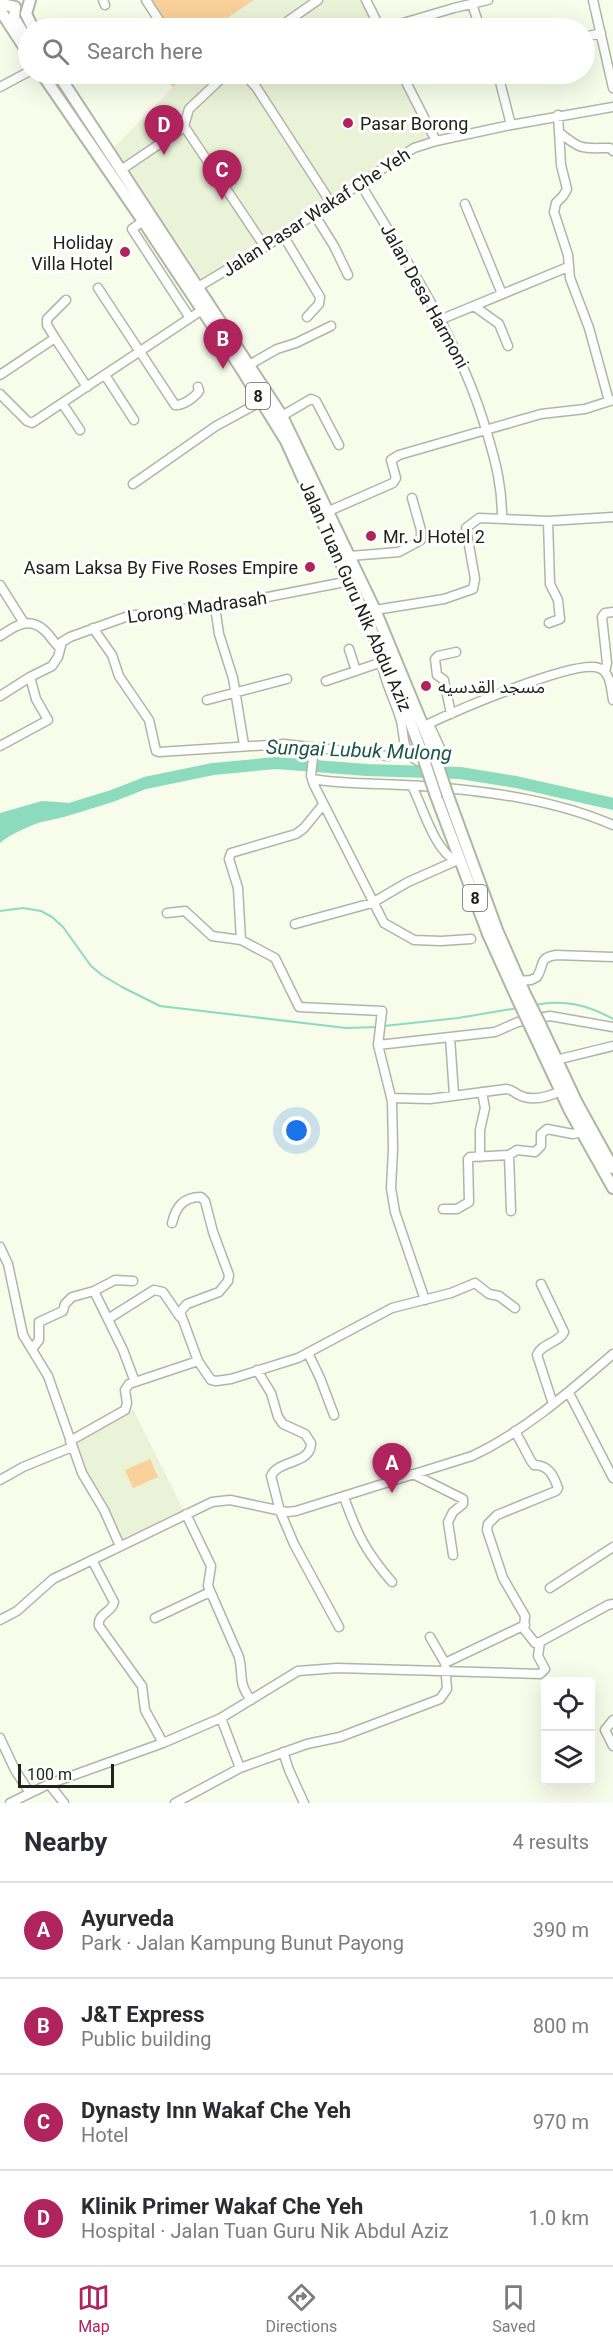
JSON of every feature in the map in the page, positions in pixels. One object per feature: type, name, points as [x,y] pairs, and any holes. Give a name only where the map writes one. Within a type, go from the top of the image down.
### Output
[{"type":"main road","points":[[1,0],[6,5],[29,0],[27,18]]},
{"type":"main road","points":[[15,2],[25,18]]},
{"type":"main road","points":[[15,2],[14,18],[18,25]]},
{"type":"main road","points":[[0,10],[18,38]]},
{"type":"main road","name":"Jalan Tuan Guru Nik Abdul Aziz","points":[[49,84],[262,401],[298,465],[403,700],[420,748],[519,981],[521,996]]},
{"type":"main road","points":[[55,84],[73,117]]},
{"type":"main road","name":"Jalan Tuan Guru Nik Abdul Aziz","points":[[65,84],[282,416],[351,556],[427,725],[458,860],[488,934],[535,1026],[561,1091],[613,1188]]},
{"type":"main road","name":"Jalan Tuan Guru Nik Abdul Aziz","points":[[535,1026],[556,1060],[613,1168]]},
{"type":"street","points":[[146,0],[158,18]]},
{"type":"street","points":[[292,18],[318,0]]},
{"type":"street","points":[[366,0],[375,18]]},
{"type":"street","points":[[420,18],[488,0]]},
{"type":"street","points":[[593,0],[613,88]]},
{"type":"street","points":[[472,4],[477,18]]},
{"type":"street","points":[[595,34],[601,33]]},
{"type":"street","points":[[0,87],[18,77]]},
{"type":"street","points":[[122,170],[175,134],[183,126],[189,109],[215,84]]},
{"type":"street","points":[[253,84],[331,203]]},
{"type":"street","points":[[407,84],[436,141]]},
{"type":"street","points":[[501,84],[511,125]]},
{"type":"street","name":"Jalan Pasar Wakaf Che Yeh","points":[[198,287],[265,247],[404,154],[436,141],[558,115],[613,107]]},
{"type":"street","points":[[329,511],[393,483],[396,478],[391,464],[394,457],[541,414],[585,409],[611,401],[589,328],[570,278],[568,255],[554,207],[567,189],[561,165],[558,115]]},
{"type":"street","points":[[183,126],[265,247]]},
{"type":"street","points":[[560,133],[572,143],[586,149],[608,148],[613,150]]},
{"type":"street","name":"Jalan Desa Harmoni","points":[[360,183],[442,319],[476,394],[500,476],[502,518]]},
{"type":"street","points":[[465,204],[502,294]]},
{"type":"street","points":[[314,214],[334,246],[348,275]]},
{"type":"street","points":[[143,221],[132,229],[190,318]]},
{"type":"street","points":[[283,235],[320,297],[320,303],[307,317]]},
{"type":"street","points":[[149,256],[161,248]]},
{"type":"street","points":[[442,319],[568,267]]},
{"type":"street","points":[[98,288],[175,405],[181,405],[197,394],[198,387]]},
{"type":"street","points":[[66,300],[47,319],[46,325],[87,387]]},
{"type":"street","points":[[474,306],[499,324],[508,346]]},
{"type":"street","points":[[0,394],[30,423],[202,310]]},
{"type":"street","points":[[249,365],[331,326]]},
{"type":"street","points":[[0,375],[55,338]]},
{"type":"street","points":[[105,375],[134,420]]},
{"type":"street","points":[[282,416],[311,399],[316,401],[339,445]]},
{"type":"street","points":[[133,484],[216,426],[262,401]]},
{"type":"street","points":[[62,403],[80,430]]},
{"type":"street","points":[[351,556],[399,552],[421,540],[421,530],[412,498]]},
{"type":"street","points":[[375,610],[444,599],[473,589],[475,579],[466,528],[468,524],[479,518],[548,521],[613,517]]},
{"type":"street","points":[[548,521],[550,585],[558,600],[560,620],[549,623]]},
{"type":"street","name":"Lorong Madrasah","points":[[0,696],[30,676],[52,666],[62,642],[70,636],[131,615],[159,615],[184,609],[215,607],[350,581]]},
{"type":"street","points":[[0,585],[24,623]]},
{"type":"street","points":[[215,607],[219,634],[235,692],[244,745]]},
{"type":"street","points":[[613,612],[605,613],[602,617],[607,663],[605,672],[613,700]]},
{"type":"street","points":[[0,636],[24,623],[29,623],[39,627],[60,648]]},
{"type":"street","points":[[93,628],[112,655],[118,676],[149,720],[156,751],[162,753],[244,745],[284,744],[314,751],[388,756],[407,750]]},
{"type":"street","points":[[380,648],[382,663],[401,721],[407,750],[411,756],[422,763],[446,762],[437,738],[427,725],[531,682],[575,669],[593,667],[605,672]]},
{"type":"street","points":[[349,649],[356,671]]},
{"type":"street","points":[[451,714],[444,680],[437,675],[435,659],[438,656],[456,652]]},
{"type":"street","points":[[326,681],[382,663]]},
{"type":"street","points":[[0,746],[48,720],[36,699],[30,676]]},
{"type":"street","points":[[207,700],[286,678]]},
{"type":"street","points":[[314,751],[311,778],[322,806],[384,923],[414,940],[471,939]]},
{"type":"street","points":[[311,778],[412,786],[535,801],[613,825]]},
{"type":"street","points":[[412,786],[438,842],[448,856],[458,860]]},
{"type":"street","points":[[241,940],[238,888],[230,861],[231,854],[236,850],[296,834],[322,806]]},
{"type":"street","points":[[295,924],[372,903],[408,882],[458,860]]},
{"type":"street","points":[[167,913],[185,911],[212,936],[241,940],[277,959],[299,1007],[382,1011],[378,1045],[391,1098],[393,1149],[390,1176],[395,1212],[425,1300]]},
{"type":"street","points":[[519,981],[537,977],[542,960],[548,956],[613,957]]},
{"type":"street","points":[[378,1045],[501,1031],[518,1022],[550,1016],[613,1028]]},
{"type":"street","points":[[450,1037],[454,1095]]},
{"type":"street","points":[[556,1060],[613,1046]]},
{"type":"street","points":[[391,1098],[418,1099],[511,1089],[521,1096],[541,1098],[561,1091]]},
{"type":"street","points":[[480,1157],[480,1130],[485,1108],[482,1092]]},
{"type":"street","points":[[443,1209],[457,1209],[469,1202],[468,1159],[472,1156],[509,1155],[517,1150],[532,1152],[538,1150],[541,1146],[542,1134],[547,1129],[573,1134],[582,1132]]},
{"type":"street","points":[[509,1155],[511,1211]]},
{"type":"street","points":[[172,1223],[177,1207],[201,1197],[205,1201],[213,1232],[229,1275],[225,1287],[210,1296],[187,1304],[180,1312],[180,1317]]},
{"type":"street","points":[[0,1247],[8,1264],[23,1335],[48,1376],[85,1479],[104,1510],[120,1546]]},
{"type":"street","points":[[32,1349],[39,1340],[38,1325],[42,1319],[63,1311],[65,1304],[72,1297],[94,1291],[115,1280],[133,1281]]},
{"type":"street","points":[[108,1319],[148,1294],[159,1290],[164,1292],[188,1331],[198,1361],[206,1375],[216,1381],[231,1379],[308,1353],[392,1308],[452,1293],[475,1283],[489,1294],[499,1296],[515,1308]]},
{"type":"street","points":[[542,1284],[564,1332],[562,1337],[538,1352],[553,1404]]},
{"type":"street","points":[[94,1291],[123,1350],[135,1382]]},
{"type":"street","points":[[308,1353],[334,1415]]},
{"type":"street","points":[[0,1620],[17,1611],[53,1579],[186,1514],[220,1500],[239,1501],[287,1512],[296,1511],[472,1455],[493,1446],[569,1393],[613,1354]]},
{"type":"street","points":[[0,1480],[71,1444],[125,1410],[127,1404],[125,1390],[135,1382],[198,1361]]},
{"type":"street","points":[[257,1370],[271,1394],[282,1424],[305,1434],[311,1443],[309,1453],[305,1457],[273,1472],[271,1476],[280,1510],[307,1569],[339,1627]]},
{"type":"street","points":[[569,1393],[613,1478]]},
{"type":"street","points":[[515,1431],[534,1465],[543,1464],[558,1488],[556,1491],[497,1515],[488,1524],[487,1530],[503,1578],[525,1616],[525,1629],[531,1640],[535,1643],[540,1642],[613,1604]]},
{"type":"street","points":[[413,1474],[463,1499],[464,1504],[453,1512],[448,1522],[453,1555]]},
{"type":"street","points":[[344,1497],[362,1544],[392,1582]]},
{"type":"street","points":[[186,1514],[211,1566],[208,1586],[242,1666],[240,1683],[251,1700]]},
{"type":"street","points":[[550,1588],[613,1547]]},
{"type":"street","points":[[92,1560],[114,1602],[113,1607],[100,1616],[99,1626],[142,1686],[145,1710],[163,1743]]},
{"type":"street","points":[[156,1618],[210,1592]]},
{"type":"street","points":[[445,1667],[525,1625]]},
{"type":"street","points":[[175,1803],[240,1768],[307,1744],[340,1737],[440,1699],[447,1689],[445,1667],[430,1637]]},
{"type":"street","points":[[10,1803],[49,1784],[163,1743],[222,1718],[289,1674],[306,1669],[445,1667],[540,1674],[545,1669],[538,1656],[540,1642]]},
{"type":"street","points":[[222,1718],[240,1768]]},
{"type":"street","points":[[613,1720],[605,1730],[613,1746]]},
{"type":"street","points":[[0,1738],[15,1770],[30,1793]]},
{"type":"street","points":[[283,1752],[304,1803]]},
{"type":"street","points":[[49,1784],[64,1803]]},
{"type":"shaded area","points":[[149,0],[254,0],[228,18],[160,18]]},
{"type":"shaded area","points":[[254,0],[366,0],[375,18],[228,18]]},
{"type":"shaded area","points":[[176,84],[408,84],[436,141],[426,143],[205,284],[114,147]]},
{"type":"shaded area","points":[[42,801],[71,803],[77,807],[70,814],[33,825],[0,843],[0,813]]},
{"type":"shaded area","points":[[133,1409],[183,1510],[122,1539],[89,1480],[75,1444],[77,1438]]},
{"type":"shaded area","points":[[150,1459],[158,1477],[133,1488],[125,1470]]},
{"type":"waterway","name":"Sungai Lubuk Mulong","points":[[63,811],[145,783],[213,769],[276,763],[367,770],[460,773],[516,782],[613,804]]},
{"type":"waterway","points":[[0,911],[23,908],[41,911],[52,917],[63,927],[91,966],[122,987],[160,1006],[346,1028],[378,1027]]},
{"type":"waterway","points":[[535,1005],[576,1004],[613,1019]]},
{"type":"waterway","points":[[384,1026],[458,1018],[518,1008]]},
{"type":"place","name":"Pasar Borong","points":[[348,123]]},
{"type":"place","name":"Klinik Primer Wakaf Che Yeh","points":[[164,155]]},
{"type":"place","name":"Dynasty Inn Wakaf Che Yeh","points":[[222,200]]},
{"type":"place","name":"Holiday Villa Hotel","points":[[125,252]]},
{"type":"place","name":"J&T Express","points":[[223,369]]},
{"type":"place","name":"Mr. J Hotel 2","points":[[371,536]]},
{"type":"place","name":"Asam Laksa By Five Roses Empire","points":[[310,567]]},
{"type":"place","name":"مسجد القدسيه","points":[[426,686]]},
{"type":"place","name":"Ayurveda","points":[[392,1493]]}]
